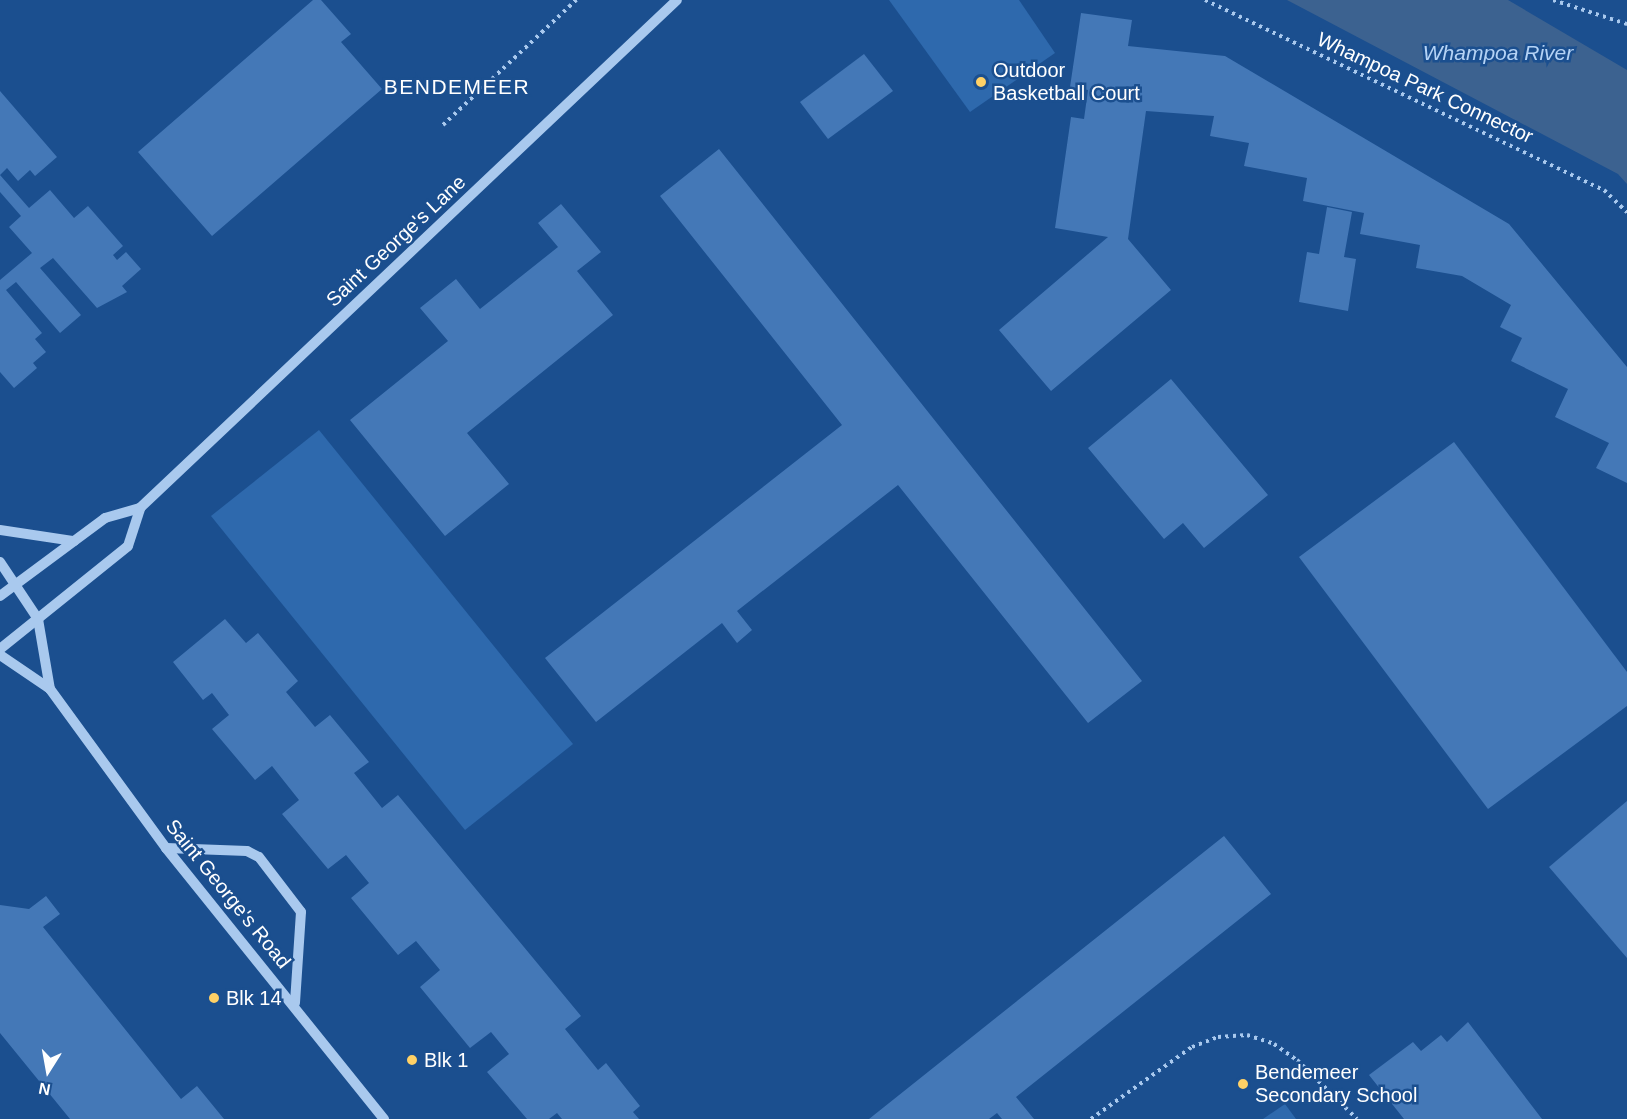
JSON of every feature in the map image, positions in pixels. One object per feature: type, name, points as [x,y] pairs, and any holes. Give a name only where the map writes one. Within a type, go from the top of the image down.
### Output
[{"type":"street","name":"Saint George's Lane","points":[[0,596],[105,518],[140,508],[677,0]]},
{"type":"street","name":"Saint George's Lane","points":[[0,649],[128,546],[140,508]]},
{"type":"street","points":[[0,530],[74,541]]},
{"type":"street","name":"Saint George's Road","points":[[0,562],[38,619],[50,689]]},
{"type":"street","name":"Saint George's Road","points":[[0,655],[50,689],[166,848],[295,1003],[384,1119]]},
{"type":"street","points":[[166,848],[247,851],[259,857],[301,912],[295,1003]]},
{"type":"path","points":[[443,125],[576,0]]},
{"type":"path","name":"Whampoa Park Connector","points":[[1205,0],[1604,190],[1627,212]]},
{"type":"path","points":[[1553,0],[1627,24]]},
{"type":"path","points":[[1090,1119],[1192,1047],[1218,1037],[1247,1035],[1274,1044],[1297,1060],[1357,1119]]},
{"type":"shaded area","name":"Outdoor Basketball Court","points":[[889,0],[1019,0],[1055,53],[970,112]]},
{"type":"shaded area","points":[[319,430],[573,744],[465,830],[211,516]]},
{"type":"shaded area","points":[[1285,1104],[1296,1119],[1263,1119]]},
{"type":"water","name":"Whampoa River","points":[[1287,0],[1508,0],[1627,70],[1627,184],[1618,174]]},
{"type":"building","points":[[313,0],[321,0],[351,34],[341,42],[382,89],[212,236],[138,152]]},
{"type":"building","points":[[1081,13],[1132,20],[1128,46],[1225,56],[1509,224],[1627,367],[1627,483],[1596,468],[1609,443],[1555,417],[1568,389],[1511,361],[1522,338],[1500,327],[1511,305],[1462,276],[1416,268],[1420,245],[1360,234],[1364,213],[1303,201],[1307,178],[1244,166],[1249,143],[1210,136],[1214,116],[1146,111],[1128,239],[1171,290],[1051,391],[999,330],[1108,237],[1055,228],[1071,117],[1084,119],[1088,90],[1070,87]]},
{"type":"building","points":[[864,54],[893,91],[828,139],[800,102]]},
{"type":"building","points":[[0,91],[57,157],[35,176],[30,170],[18,181],[7,168],[0,175]]},
{"type":"building","points":[[719,149],[1142,681],[1088,723],[898,485],[737,611],[752,630],[737,643],[722,623],[596,722],[545,658],[842,425],[660,196]]},
{"type":"building","points":[[0,175],[29,208],[50,190],[74,218],[88,206],[123,246],[113,255],[117,260],[126,252],[141,269],[122,286],[127,292],[97,308],[53,258],[40,268],[81,315],[60,333],[16,282],[6,290],[42,333],[35,339],[46,352],[33,363],[37,368],[14,388],[0,372],[0,280],[32,253],[9,227],[21,216],[0,192]]},
{"type":"building","points":[[561,204],[601,252],[577,271],[613,315],[467,433],[509,484],[445,536],[350,420],[448,341],[420,308],[456,279],[480,309],[558,247],[538,223]]},
{"type":"building","points":[[1327,207],[1352,212],[1344,257],[1356,259],[1348,311],[1299,302],[1307,252],[1319,254]]},
{"type":"building","points":[[1171,379],[1268,495],[1204,548],[1183,523],[1164,539],[1088,448]]},
{"type":"building","points":[[1454,442],[1627,672],[1627,706],[1488,809],[1299,557]]},
{"type":"building","points":[[225,619],[246,643],[258,633],[298,681],[286,692],[315,727],[330,715],[369,762],[354,773],[382,808],[398,795],[581,1016],[565,1029],[598,1070],[606,1063],[640,1106],[633,1112],[639,1119],[562,1119],[557,1113],[549,1119],[527,1119],[487,1072],[509,1054],[491,1032],[470,1048],[420,987],[440,970],[416,941],[398,955],[351,898],[369,883],[346,855],[328,869],[282,814],[299,800],[272,766],[255,780],[212,729],[229,715],[212,693],[203,700],[173,662]]},
{"type":"building","points":[[1627,801],[1627,958],[1549,867]]},
{"type":"building","points":[[1224,836],[1271,894],[1016,1097],[1034,1119],[1002,1119],[997,1113],[989,1119],[869,1119]]},
{"type":"building","points":[[46,896],[60,914],[43,927],[181,1099],[197,1086],[224,1119],[70,1119],[0,1033],[0,905],[29,909]]},
{"type":"building","points":[[1468,1022],[1542,1119],[1404,1119],[1369,1075],[1413,1042],[1421,1051],[1441,1035],[1447,1042]]},
{"type":"place","name":"Outdoor Basketball Court","points":[[981,82]]},
{"type":"place","name":"Blk 14","points":[[214,998]]},
{"type":"place","name":"Blk 1","points":[[412,1060]]},
{"type":"place","name":"Bendemeer Secondary School","points":[[1243,1084]]},
{"type":"district","name":"BENDEMEER","points":[[457,87]]}]
